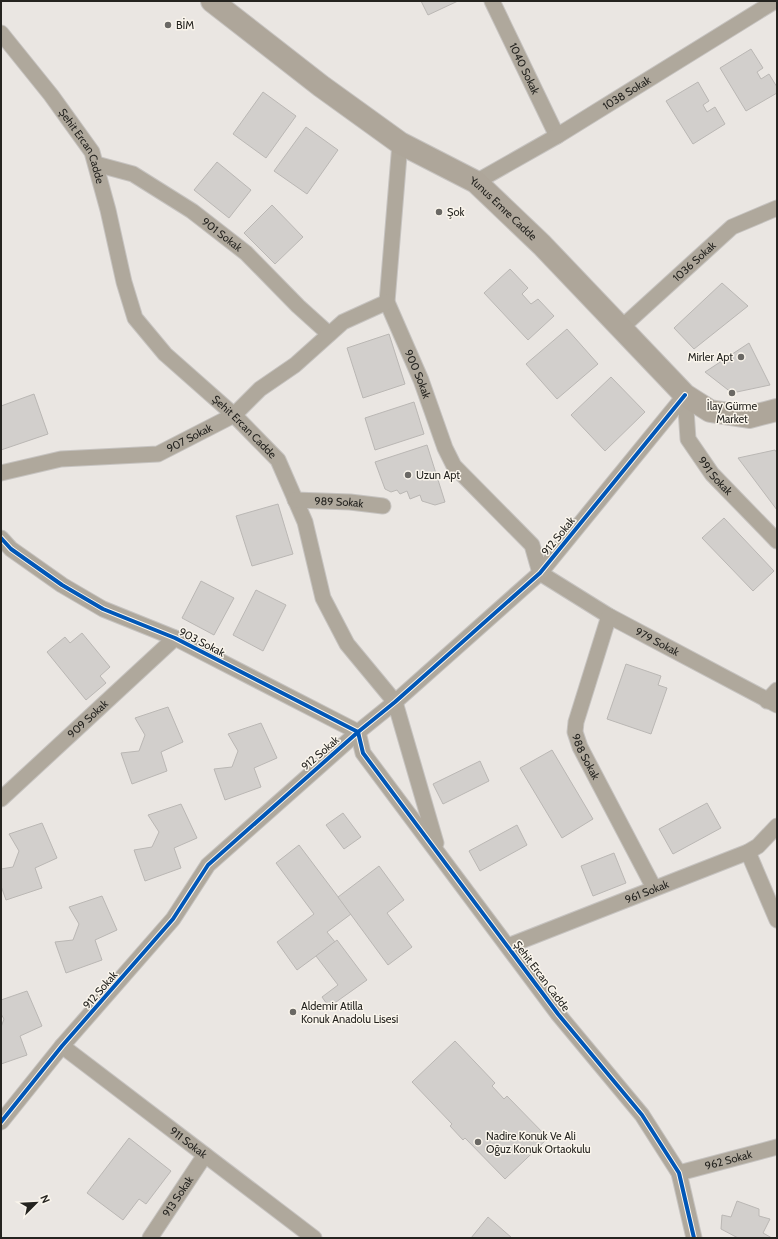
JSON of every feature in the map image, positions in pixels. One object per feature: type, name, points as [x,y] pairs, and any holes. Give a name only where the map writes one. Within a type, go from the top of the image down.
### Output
[{"type":"street","name":"Yunus Emre Cadde","points":[[212,1],[321,86],[400,143],[476,182],[542,245],[685,396],[710,411],[749,417],[777,410]]},
{"type":"street","name":"1040 Sokak","points":[[492,1],[557,136]]},
{"type":"street","name":"1038 Sokak","points":[[476,182],[557,136],[775,1]]},
{"type":"street","name":"Şehit Ercan Cadde","points":[[1,34],[51,95],[92,152],[108,210],[124,282],[135,318],[165,354],[234,415],[278,460],[304,522],[323,598],[347,644],[395,702],[439,852]]},
{"type":"street","name":"900 Sokak","points":[[400,143],[387,302],[421,380],[445,448],[454,466],[532,545],[540,573]]},
{"type":"street","name":"901 Sokak","points":[[96,164],[133,174],[192,211],[246,254],[298,306],[329,334]]},
{"type":"street","name":"1036 Sokak","points":[[621,328],[732,227],[777,208]]},
{"type":"street","name":"907 Sokak","points":[[1,473],[61,459],[158,454],[234,415],[260,389],[295,364],[343,322],[387,302]]},
{"type":"street","name":"912 Sokak","points":[[4,1114],[173,919],[208,865],[540,573],[685,396]]},
{"type":"street","name":"991 Sokak","points":[[685,396],[688,439],[712,474],[777,541]]},
{"type":"street","name":"989 Sokak","points":[[295,500],[350,502],[383,506]]},
{"type":"street","name":"903 Sokak","points":[[1,538],[11,549],[69,589],[103,609],[175,638],[358,732]]},
{"type":"street","name":"979 Sokak","points":[[540,573],[609,616],[774,699]]},
{"type":"street","name":"988 Sokak","points":[[609,616],[574,732],[580,747],[654,888]]},
{"type":"street","name":"909 Sokak","points":[[1,799],[175,638]]},
{"type":"street","name":"Şehit Ercan Cadde","points":[[358,732],[363,753],[439,852],[558,1014],[642,1115],[680,1173],[694,1238]]},
{"type":"street","name":"961 Sokak","points":[[508,946],[748,852],[758,846],[777,826]]},
{"type":"street","points":[[748,852],[777,920]]},
{"type":"street","name":"911 Sokak","points":[[62,1046],[314,1238]]},
{"type":"street","name":"962 Sokak","points":[[680,1173],[777,1147]]},
{"type":"street","name":"913 Sokak","points":[[150,1238],[205,1155]]},
{"type":"building","points":[[421,1],[458,1],[428,15]]},
{"type":"building","points":[[751,49],[763,68],[757,72],[761,79],[769,74],[777,87],[777,93],[746,111],[720,68]]},
{"type":"building","points":[[698,82],[709,101],[703,105],[707,112],[715,107],[725,124],[693,144],[666,101]]},
{"type":"building","points":[[263,92],[296,116],[266,158],[233,134]]},
{"type":"building","points":[[306,127],[338,150],[307,194],[274,171]]},
{"type":"building","points":[[217,162],[251,190],[229,218],[194,190]]},
{"type":"building","points":[[272,205],[303,237],[275,264],[244,233]]},
{"type":"building","points":[[510,269],[528,288],[522,294],[531,304],[538,299],[554,316],[528,340],[484,293]]},
{"type":"building","points":[[722,283],[748,306],[694,349],[674,328]]},
{"type":"building","points":[[567,329],[598,364],[557,399],[526,364]]},
{"type":"building","points":[[389,334],[405,384],[363,398],[347,348]]},
{"type":"building","name":"Mirler Apt","points":[[749,343],[770,385],[732,393],[705,372]]},
{"type":"building","points":[[611,377],[645,412],[605,451],[571,415]]},
{"type":"building","points":[[34,394],[48,434],[1,450],[1,406]]},
{"type":"building","points":[[414,402],[424,434],[375,450],[365,418]]},
{"type":"building","name":"Uzun Apt","points":[[427,445],[445,502],[435,505],[422,501],[420,495],[410,499],[407,491],[400,494],[397,490],[391,492],[385,489],[375,462]]},
{"type":"building","points":[[775,450],[777,453],[777,510],[738,458]]},
{"type":"building","points":[[278,504],[293,554],[252,566],[236,516]]},
{"type":"building","points":[[724,518],[774,571],[753,591],[702,538]]},
{"type":"building","points":[[201,581],[234,598],[214,635],[182,618]]},
{"type":"building","points":[[256,590],[286,605],[263,651],[233,635]]},
{"type":"building","points":[[82,633],[110,667],[100,676],[106,683],[86,700],[47,652],[65,637],[70,643]]},
{"type":"building","points":[[626,664],[661,676],[658,685],[667,688],[651,734],[607,719]]},
{"type":"building","points":[[168,707],[183,742],[161,752],[167,771],[132,784],[121,753],[139,751],[145,735],[135,718]]},
{"type":"building","points":[[261,723],[277,758],[254,768],[261,787],[225,800],[214,769],[232,767],[238,751],[228,734]]},
{"type":"building","points":[[552,750],[593,819],[562,838],[520,768]]},
{"type":"building","points":[[480,761],[489,781],[443,804],[433,784]]},
{"type":"building","points":[[707,803],[721,828],[673,854],[659,829]]},
{"type":"building","points":[[181,804],[197,838],[174,848],[181,868],[145,881],[134,850],[152,847],[159,832],[148,815]]},
{"type":"building","points":[[343,813],[361,837],[344,849],[326,825]]},
{"type":"building","points":[[42,823],[57,858],[35,868],[42,888],[6,900],[1,886],[1,869],[13,867],[19,851],[9,834]]},
{"type":"building","points":[[517,825],[527,845],[480,871],[469,851]]},
{"type":"building","points":[[299,845],[351,914],[327,932],[335,942],[297,970],[277,942],[314,914],[276,863]]},
{"type":"building","points":[[614,853],[626,883],[593,896],[581,866]]},
{"type":"building","points":[[379,866],[404,900],[387,913],[412,947],[388,965],[338,897]]},
{"type":"building","points":[[102,896],[117,930],[95,940],[102,960],[66,973],[55,942],[73,940],[79,924],[69,907]]},
{"type":"building","points":[[337,940],[367,980],[329,1007],[322,997],[338,985],[316,956]]},
{"type":"building","points":[[27,991],[42,1026],[20,1036],[27,1055],[1,1064],[1,1027],[4,1019],[1,1014],[1,1000]]},
{"type":"building","points":[[455,1041],[495,1083],[492,1086],[504,1099],[507,1096],[548,1138],[505,1179],[465,1138],[463,1140],[450,1126],[452,1124],[412,1082]]},
{"type":"building","points":[[129,1138],[171,1171],[146,1204],[139,1199],[123,1220],[87,1193]]},
{"type":"building","points":[[737,1201],[759,1209],[759,1216],[770,1219],[763,1233],[772,1238],[738,1238],[721,1229],[722,1215],[731,1217]]},
{"type":"building","points":[[488,1217],[512,1238],[471,1238]]},
{"type":"cycle path","points":[[1,1122],[62,1046],[173,919],[208,865],[540,573],[685,395]]},
{"type":"cycle path","points":[[1,538],[11,549],[62,585],[103,609],[175,638],[358,732],[363,753],[558,1014],[642,1115],[679,1173],[694,1238]]},
{"type":"place","name":"BİM","points":[[168,25]]},
{"type":"place","name":"Şok","points":[[439,212]]},
{"type":"place","name":"Mirler Apt","points":[[741,357]]},
{"type":"place","name":"İlay Gürme Market","points":[[732,393]]},
{"type":"place","name":"Uzun Apt","points":[[408,475]]},
{"type":"place","name":"Aldemir Atilla Konuk Anadolu Lisesi","points":[[293,1012]]},
{"type":"place","name":"Nadire Konuk Ve Ali Oğuz Konuk Ortaokulu","points":[[478,1142]]}]
